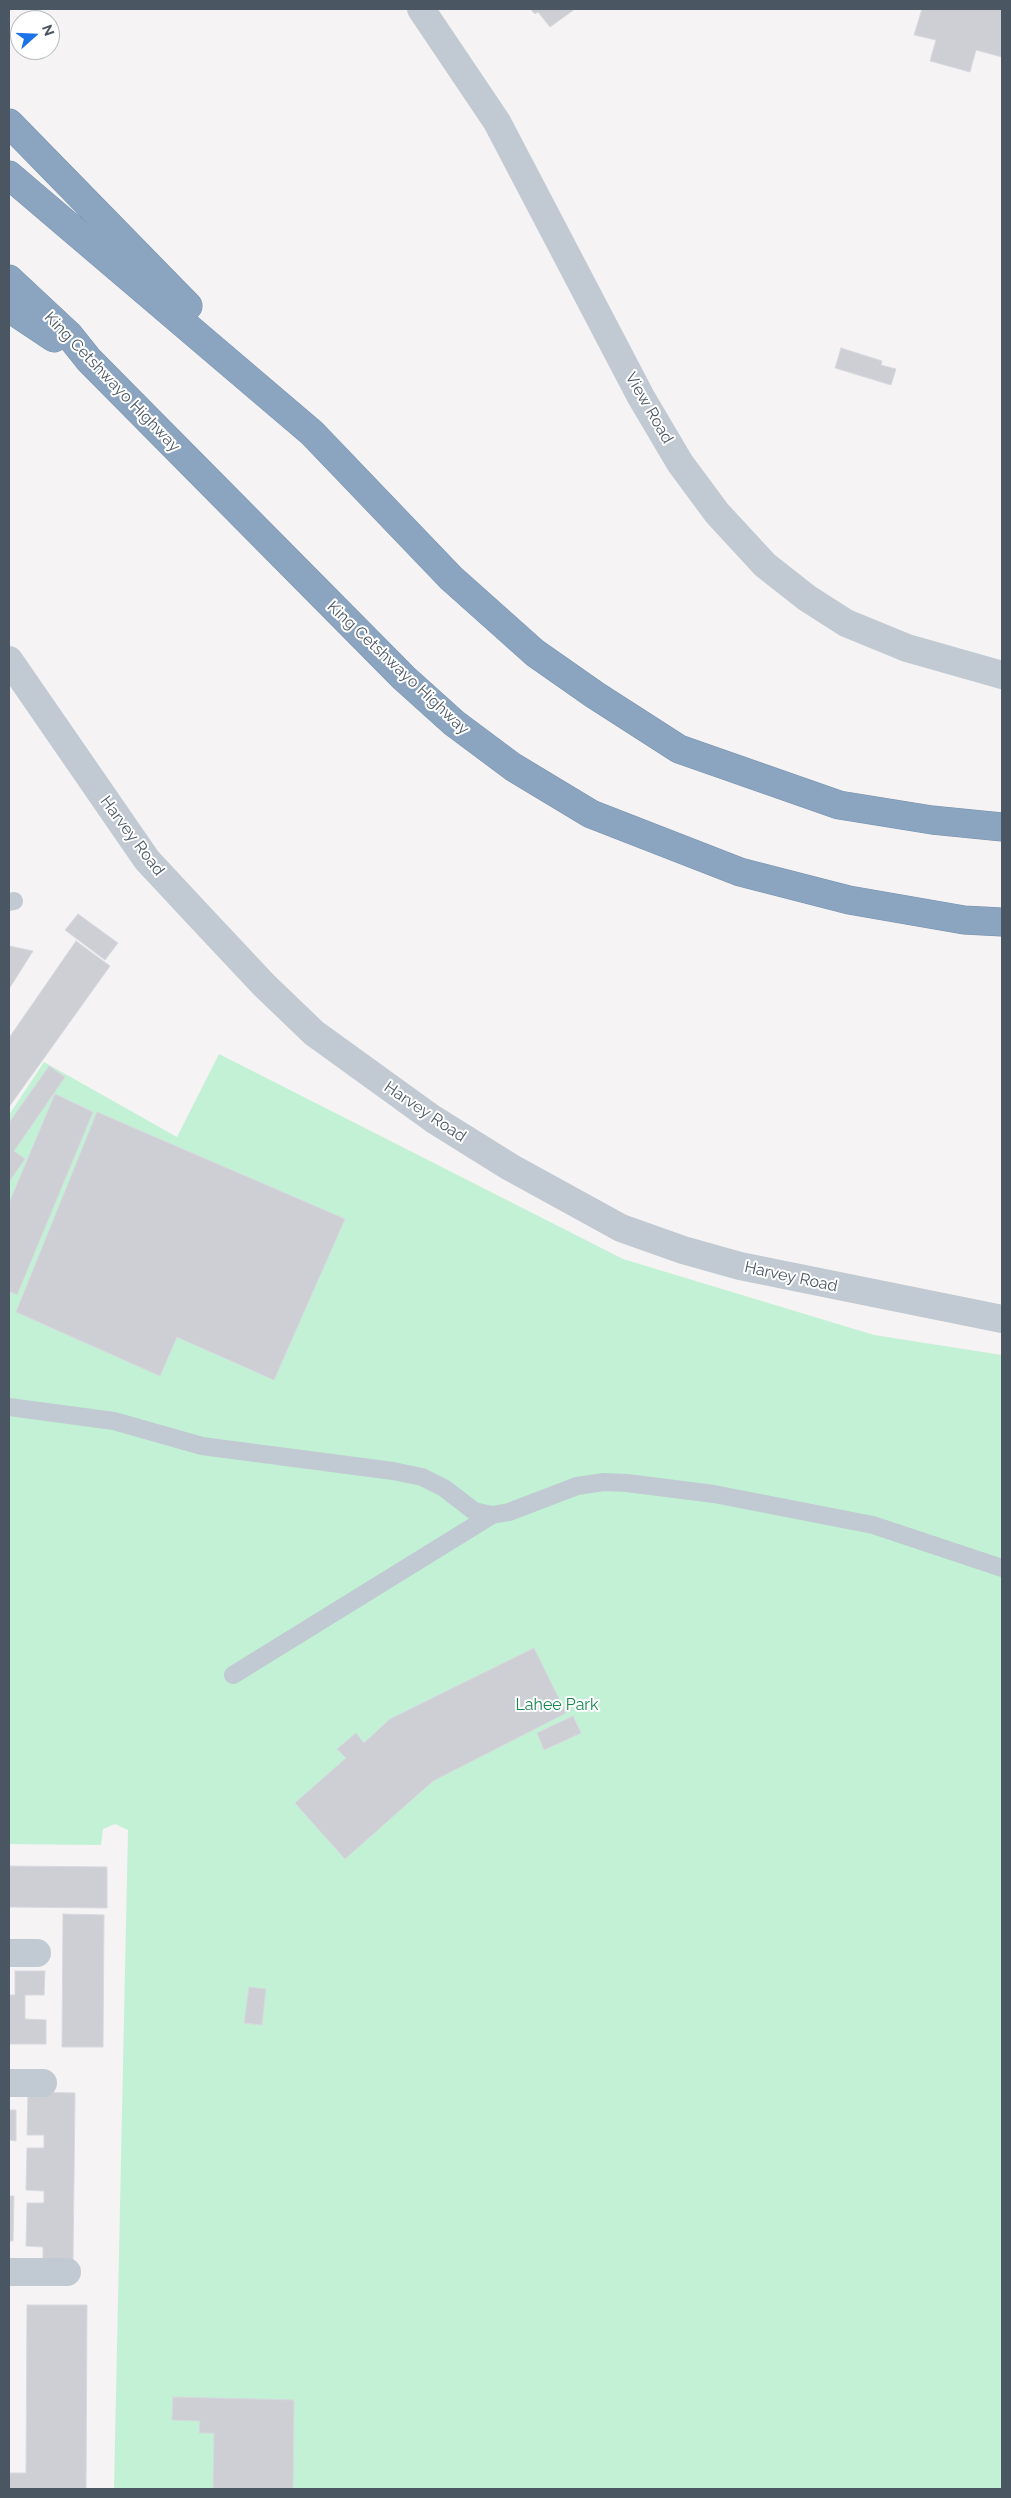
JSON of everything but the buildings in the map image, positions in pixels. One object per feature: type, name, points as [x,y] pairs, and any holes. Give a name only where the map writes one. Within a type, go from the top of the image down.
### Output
[{"type":"highway","points":[[9,123],[451,578],[535,653],[680,749],[839,805],[932,820],[1002,827]]},
{"type":"highway","points":[[9,175],[312,433]]},
{"type":"highway","name":"King Cetshwayo Highway","points":[[9,279],[69,335],[89,360],[404,678],[454,723],[513,767],[592,814],[740,872],[849,900],[964,920],[1002,922]]},
{"type":"highway","points":[[9,308],[89,360]]},
{"type":"street","name":"View Road","points":[[420,9],[497,122],[641,397],[680,463],[717,513],[765,565],[807,598],[846,623],[907,648],[1002,674]]},
{"type":"street","name":"Harvey Road","points":[[9,660],[147,860],[189,906],[264,985],[314,1033],[433,1119],[510,1167],[621,1228],[683,1250],[740,1266],[1002,1319]]},
{"type":"street","points":[[9,1953],[37,1953]]},
{"type":"street","points":[[9,2083],[43,2083]]},
{"type":"street","points":[[9,2272],[67,2272]]},
{"type":"lane","points":[[9,1407],[114,1421],[202,1446],[393,1471],[422,1477],[444,1488],[474,1511],[492,1515]]},
{"type":"lane","points":[[233,1675],[492,1515],[509,1512],[577,1486],[604,1482],[627,1483],[714,1494],[873,1525],[1002,1568]]},
{"type":"green space","name":"Lahee Park","points":[[219,1054],[623,1259],[874,1335],[1002,1355],[1002,2489],[114,2489],[128,1830],[115,1824],[103,1829],[101,1845],[9,1844],[9,1115],[44,1062],[177,1137]]}]
